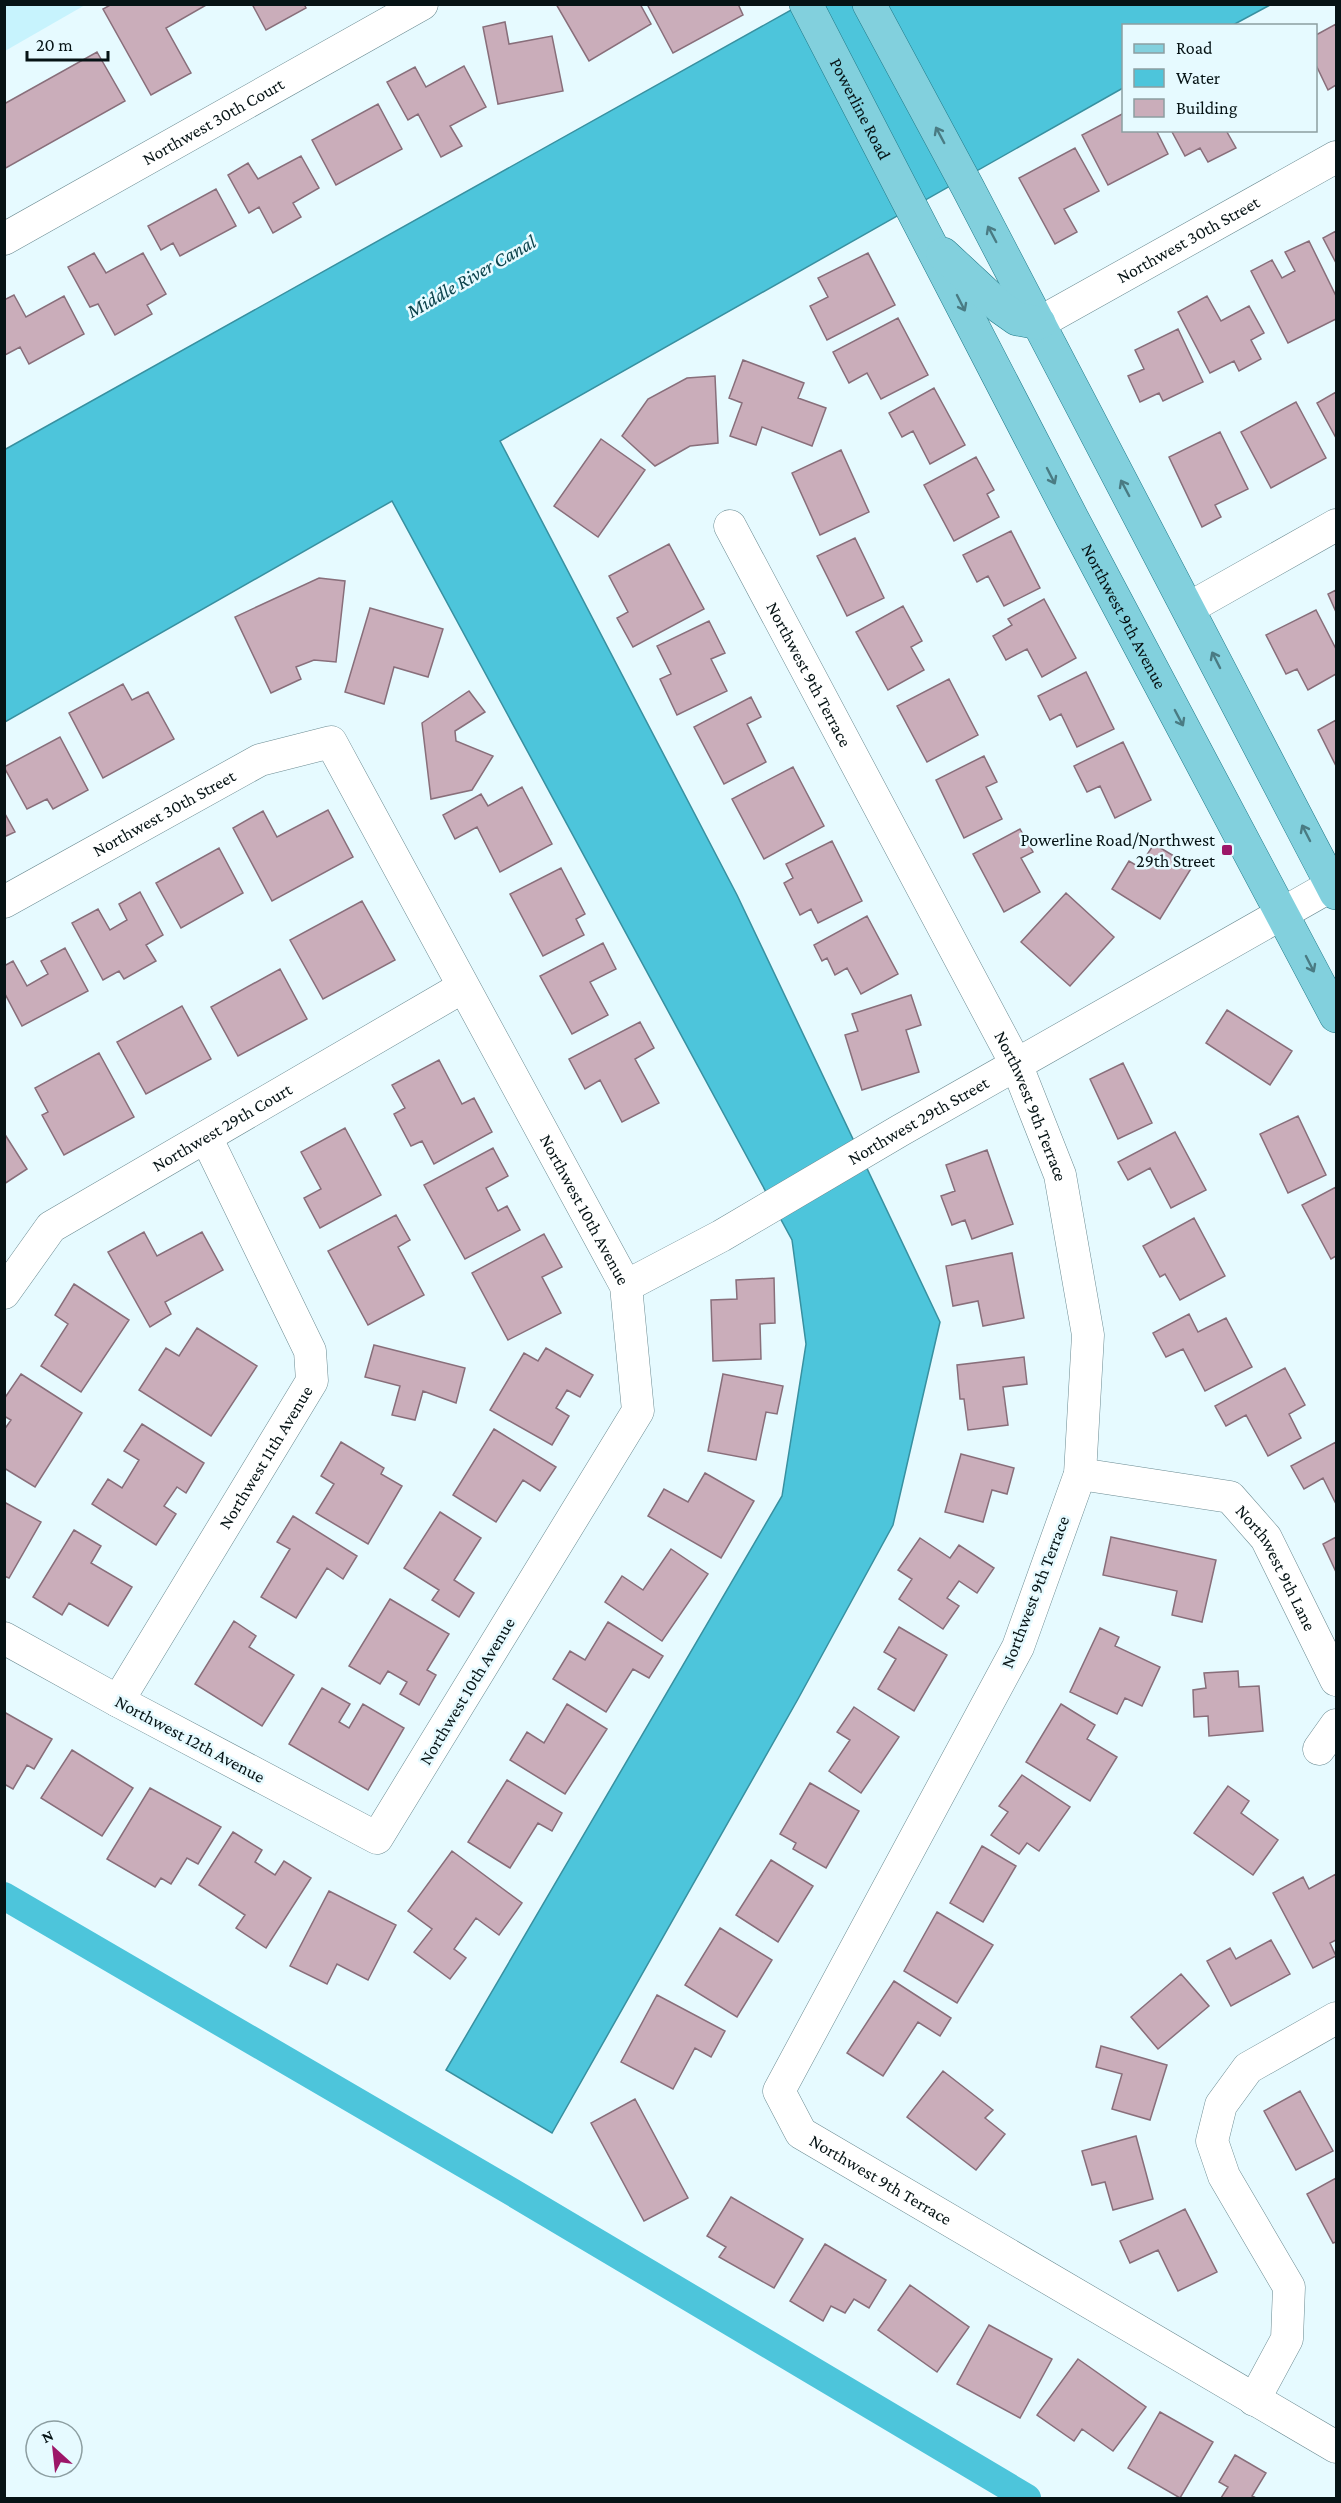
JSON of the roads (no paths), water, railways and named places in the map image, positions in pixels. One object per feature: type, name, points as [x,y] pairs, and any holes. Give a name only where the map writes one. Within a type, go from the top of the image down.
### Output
[{"type":"main road","name":"Powerline Road","points":[[806,4],[914,214]]},
{"type":"main road","points":[[869,4],[1335,887]]},
{"type":"main road","name":"Northwest 9th Avenue","points":[[914,214],[1336,1016]]},
{"type":"main road","points":[[929,242],[1000,307],[1017,319],[1039,323]]},
{"type":"street","name":"Northwest 30th Court","points":[[4,239],[422,4]]},
{"type":"street","name":"Northwest 30th Street","points":[[1039,323],[1336,157]]},
{"type":"street","points":[[1189,608],[1336,525]]},
{"type":"street","name":"Northwest 9th Terrace","points":[[730,526],[1017,1066],[1060,1175],[1088,1335],[1080,1474],[1018,1647],[779,2091],[801,2133],[1336,2447]]},
{"type":"street","name":"Northwest 30th Street","points":[[4,902],[260,760],[332,742]]},
{"type":"street","name":"Northwest 10th Avenue","points":[[332,742],[626,1286],[638,1411],[377,1838]]},
{"type":"street","name":"Northwest 29th Street","points":[[626,1286],[722,1236],[901,1130],[1283,913],[1335,887]]},
{"type":"street","name":"Northwest 29th Court","points":[[6,1288],[51,1227],[463,987]]},
{"type":"street","name":"Northwest 11th Avenue","points":[[118,1701],[312,1381],[310,1351],[206,1137]]},
{"type":"street","name":"Northwest 9th Lane","points":[[1080,1474],[1230,1497],[1266,1538],[1336,1680]]},
{"type":"street","name":"Northwest 12th Avenue","points":[[4,1638],[377,1838]]},
{"type":"street","points":[[1254,2400],[1287,2339],[1289,2287],[1224,2176],[1212,2141],[1221,2105],[1248,2068],[1336,2018]]},
{"type":"water","name":"Middle River Canal","points":[[800,5],[1270,5],[1235,24],[1122,24],[1122,89],[500,441],[737,895],[940,1322],[893,1525],[798,1699],[552,2133],[446,2070],[782,1496],[806,1344],[792,1240],[392,501],[5,722],[4,450]]},
{"type":"waterway","points":[[4,1896],[512,2192],[1027,2498]]},
{"type":"place","name":"Powerline Road/Northwest 29th Street","points":[[1227,850]]}]
